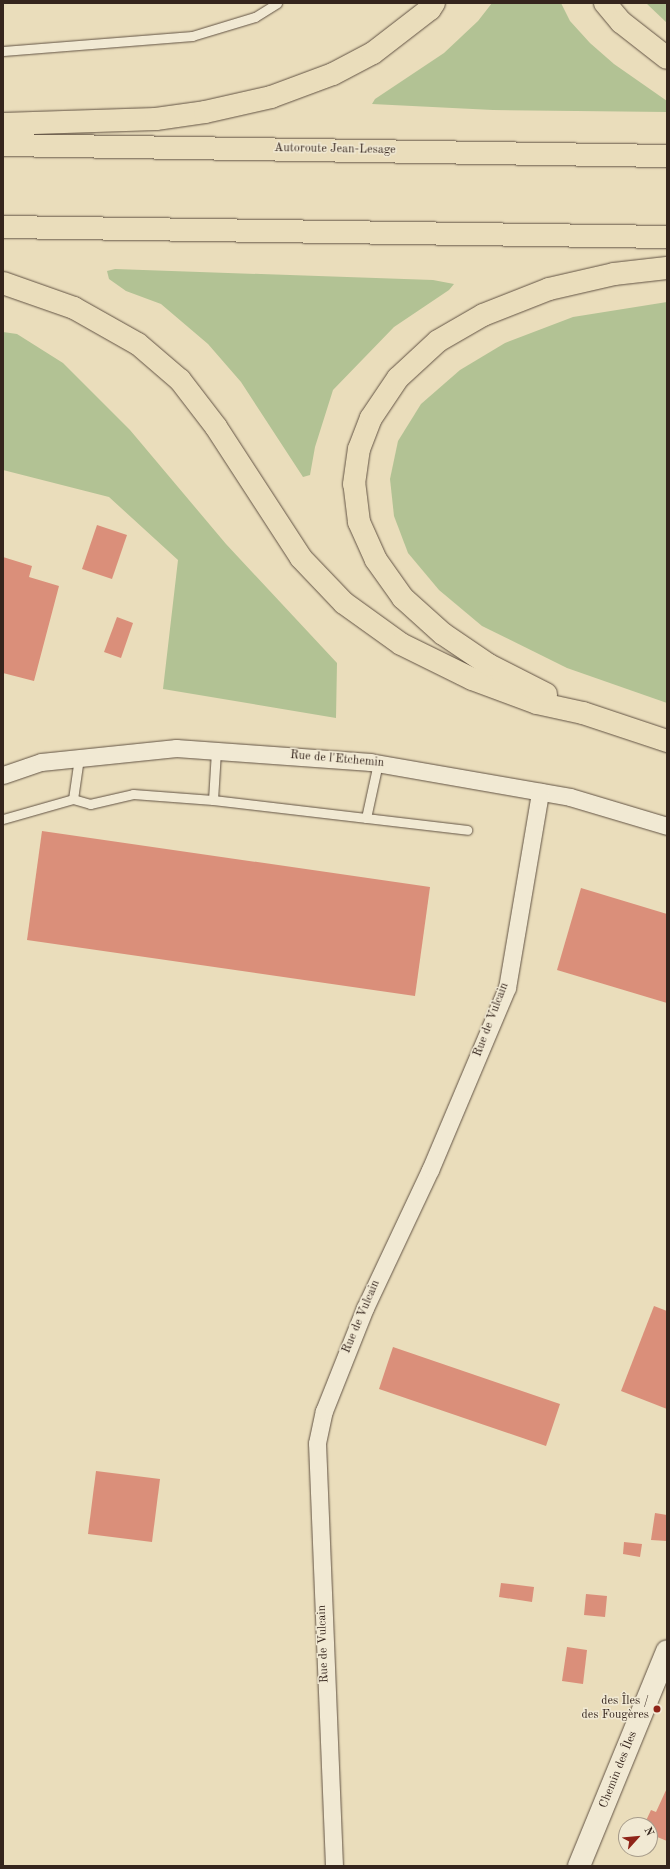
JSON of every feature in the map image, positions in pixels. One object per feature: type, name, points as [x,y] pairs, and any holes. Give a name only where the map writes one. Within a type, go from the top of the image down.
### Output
[{"type":"highway","points":[[3,124],[156,119],[205,112],[271,97],[333,74],[373,53],[430,9],[434,3]]},
{"type":"highway","points":[[605,3],[621,22],[667,58]]},
{"type":"highway","name":"Autoroute Jean-Lesage","points":[[3,145],[667,156]]},
{"type":"highway","points":[[3,227],[667,237]]},
{"type":"highway","points":[[667,268],[614,274],[549,289],[483,315],[438,341],[398,378],[371,418],[359,448],[354,484],[359,522],[376,560],[403,598],[443,634],[489,666],[582,712],[667,741]]},
{"type":"highway","points":[[3,283],[74,308],[138,344],[180,380],[216,427],[301,558],[344,603],[401,644],[472,680],[537,703],[582,712]]},
{"type":"street","name":"Rue de l'Etchemin","points":[[3,775],[41,762],[176,748],[378,763],[570,797],[667,826]]},
{"type":"street","name":"Rue de Vulcain","points":[[334,1866],[317,1443],[324,1411],[365,1308],[430,1170],[507,988],[540,792]]},
{"type":"street","name":"Chemin des Îles","points":[[579,1866],[667,1651]]},
{"type":"lane","points":[[3,51],[192,36],[255,18],[278,3]]},
{"type":"lane","points":[[213,800],[216,751]]},
{"type":"lane","points":[[73,799],[79,758]]},
{"type":"lane","points":[[366,818],[378,763]]},
{"type":"lane","points":[[3,819],[73,799],[90,804],[133,794],[213,800],[467,830]]},
{"type":"green space","points":[[492,3],[561,3],[570,21],[590,43],[614,64],[667,101],[667,112],[493,110],[372,104],[375,99],[444,53],[478,21]]},
{"type":"green space","points":[[646,3],[667,3],[667,23]]},
{"type":"green space","points":[[115,269],[433,280],[454,284],[449,290],[394,327],[333,390],[315,447],[310,475],[303,477],[241,382],[208,344],[161,304],[126,291],[109,279],[107,271]]},
{"type":"green space","points":[[667,302],[667,703],[567,668],[482,626],[439,590],[408,553],[394,516],[390,479],[398,441],[421,404],[460,370],[505,343],[573,317]]},
{"type":"green space","points":[[3,332],[17,334],[63,363],[130,430],[226,544],[337,663],[336,718],[163,689],[178,560],[109,497],[3,470]]},
{"type":"building","points":[[97,525],[127,535],[112,579],[82,569]]},
{"type":"building","points":[[3,557],[32,566],[29,577],[59,586],[34,681],[3,673]]},
{"type":"building","points":[[117,617],[133,623],[121,658],[104,652]]},
{"type":"building","points":[[42,831],[430,887],[415,996],[27,940]]},
{"type":"building","points":[[581,888],[667,914],[667,1003],[557,970]]},
{"type":"building","points":[[654,1306],[667,1311],[667,1409],[621,1391]]},
{"type":"building","points":[[393,1347],[560,1404],[546,1446],[379,1389]]},
{"type":"building","points":[[96,1471],[160,1479],[152,1542],[88,1534]]},
{"type":"building","points":[[655,1513],[667,1515],[667,1541],[651,1540]]},
{"type":"building","points":[[624,1542],[642,1544],[640,1557],[623,1554]]},
{"type":"building","points":[[501,1583],[534,1587],[532,1602],[499,1597]]},
{"type":"building","points":[[586,1594],[607,1596],[605,1617],[584,1615]]},
{"type":"building","points":[[567,1647],[587,1650],[583,1684],[562,1681]]},
{"type":"building","points":[[667,1788],[667,1841],[658,1837],[658,1817],[648,1817],[651,1810],[656,1812]]},
{"type":"place","name":"des Îles / des Fougères","points":[[657,1709]]}]
